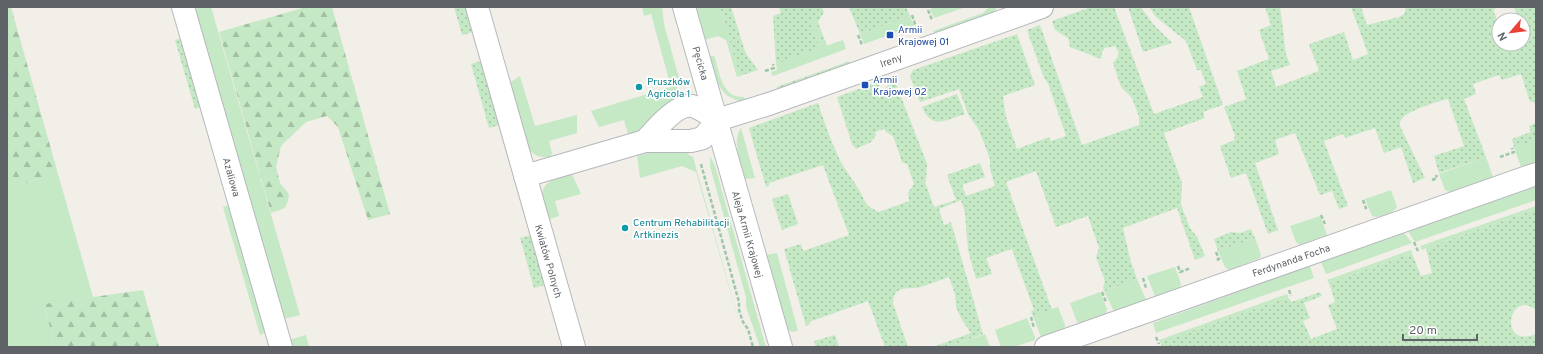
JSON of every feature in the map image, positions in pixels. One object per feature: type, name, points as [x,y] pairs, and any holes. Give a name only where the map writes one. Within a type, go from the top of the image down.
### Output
[{"type":"street","name":"Azaliowa","points":[[183,7],[281,347]]},
{"type":"street","name":"Kwiatów Polnych","points":[[477,7],[574,347]]},
{"type":"street","name":"Pęcicka","points":[[684,7],[717,120]]},
{"type":"street","name":"Ireny","points":[[717,120],[769,104],[1042,7]]},
{"type":"street","points":[[525,176],[645,142],[691,141],[703,138],[717,120],[697,108],[690,106],[684,107],[670,115],[654,130],[645,142]]},
{"type":"street","name":"Aleja Armii Krajowej","points":[[717,120],[781,347]]},
{"type":"street","name":"Ferdynanda Focha","points":[[1046,347],[1536,174]]},
{"type":"path","points":[[928,10],[933,25]]},
{"type":"path","points":[[912,15],[918,31]]},
{"type":"path","points":[[858,35],[864,50]]},
{"type":"path","points":[[765,71],[774,68],[773,64]]},
{"type":"path","points":[[1500,157],[1514,152],[1512,148]]},
{"type":"path","points":[[699,158],[739,302],[742,322],[748,329],[753,347]]},
{"type":"path","points":[[1432,180],[1437,178],[1436,175]]},
{"type":"path","points":[[1362,209],[1366,208],[1363,200]]},
{"type":"path","points":[[1214,260],[1218,259],[1216,252]]},
{"type":"path","points":[[1178,266],[1180,272],[1191,268]]},
{"type":"path","points":[[1289,290],[1291,296]]},
{"type":"path","points":[[1156,337],[1159,344]]},
{"type":"green space","points":[[7,7],[11,7],[58,174],[7,188]]},
{"type":"green space","points":[[195,7],[211,7],[300,315],[284,319]]},
{"type":"green space","points":[[306,7],[332,7],[390,214],[368,220],[338,127],[327,116],[306,122],[281,146],[276,167],[280,183],[289,194],[288,201],[285,208],[271,213],[219,32]]},
{"type":"green space","points":[[454,7],[466,7],[473,32],[462,35]]},
{"type":"green space","points":[[642,7],[662,7],[664,24],[679,78],[673,100],[675,105],[631,135],[628,134],[624,120],[599,127],[591,111],[671,87],[651,14],[644,16]]},
{"type":"green space","points":[[696,7],[720,7],[740,76],[737,77],[726,40],[718,36],[705,40]]},
{"type":"green space","points":[[720,7],[731,7],[746,54],[758,70],[740,76]]},
{"type":"green space","points":[[779,7],[822,7],[824,12],[818,22],[827,46],[823,47],[817,23],[813,19],[811,23],[820,48],[776,64],[773,16],[781,13]]},
{"type":"green space","points":[[849,7],[906,7],[910,16],[860,34]]},
{"type":"green space","points":[[936,7],[966,7],[934,18],[930,9]]},
{"type":"green space","points":[[989,7],[996,7],[994,14],[936,34],[933,31],[983,13]]},
{"type":"green space","points":[[1091,7],[1114,7],[1154,114],[1203,97],[1199,87],[1206,84],[1201,70],[1197,70],[1186,41],[1156,17],[1149,7],[1189,7],[1223,105],[1205,111],[1203,113],[1205,118],[1164,133],[1182,183],[1181,205],[1190,228],[1197,237],[1205,256],[1195,260],[1177,208],[1123,228],[1130,259],[1137,279],[1104,291],[1103,287],[1105,281],[1096,257],[1099,248],[1088,216],[1056,227],[1036,171],[1006,182],[1052,310],[1033,316],[1031,311],[1034,310],[1012,249],[986,258],[992,274],[976,279],[968,250],[965,213],[961,200],[939,209],[944,225],[951,222],[983,334],[947,347],[933,347],[971,333],[962,320],[956,307],[955,294],[949,277],[921,287],[902,289],[896,293],[893,303],[908,347],[885,347],[868,301],[809,322],[810,324],[806,326],[784,249],[801,244],[803,251],[849,235],[823,165],[769,183],[769,186],[766,187],[749,128],[818,103],[842,165],[866,203],[879,212],[909,201],[908,193],[914,184],[907,164],[902,162],[893,136],[884,129],[875,132],[876,135],[871,142],[856,149],[852,144],[837,97],[878,82],[881,89],[888,87],[886,80],[888,79],[895,81],[927,164],[925,182],[934,207],[956,200],[947,175],[980,163],[985,177],[962,185],[966,196],[995,186],[990,169],[990,159],[979,130],[968,114],[959,89],[920,102],[910,76],[913,70],[1017,34],[1035,85],[1003,96],[1006,117],[1017,149],[1049,137],[1051,141],[1066,136],[1048,83],[1044,78],[1027,30],[1040,25],[1082,145],[1139,125],[1139,117],[1132,98],[1121,87],[1113,63],[1119,53],[1115,46],[1105,48],[1102,52],[1101,59],[1070,47],[1068,38],[1055,30],[1052,21]]},
{"type":"green space","points":[[1128,7],[1141,7],[1153,24],[1172,43],[1143,52]]},
{"type":"green space","points":[[1265,7],[1280,7],[1286,54],[1290,65],[1271,71],[1276,87],[1319,71],[1309,44],[1344,32],[1353,60],[1368,54],[1351,7],[1361,7],[1367,25],[1399,17],[1404,14],[1406,7],[1496,7],[1493,10],[1494,12],[1491,12],[1491,52],[1531,52],[1531,12],[1516,12],[1514,7],[1536,7],[1536,107],[1534,101],[1530,102],[1521,74],[1502,80],[1499,75],[1473,84],[1476,94],[1464,99],[1486,157],[1439,173],[1434,156],[1464,146],[1448,99],[1430,104],[1409,113],[1401,120],[1400,126],[1425,178],[1413,183],[1401,147],[1384,153],[1375,128],[1345,138],[1343,134],[1324,141],[1348,206],[1339,209],[1332,191],[1320,195],[1295,133],[1275,140],[1279,154],[1255,163],[1278,230],[1268,234],[1246,173],[1231,178],[1220,146],[1235,140],[1235,136],[1224,107],[1246,99],[1237,71],[1269,59],[1259,30],[1271,25]]},
{"type":"green space","points":[[910,16],[914,26],[864,44],[860,34]]},
{"type":"green space","points":[[813,19],[817,23],[823,47],[843,40],[846,49],[773,76],[771,72],[777,70],[776,64],[820,48],[811,23]]},
{"type":"green space","points":[[182,38],[201,107],[195,109],[175,40]]},
{"type":"green space","points":[[710,56],[714,56],[715,58],[726,89],[731,94],[744,97],[745,102],[736,100],[723,92],[717,80]]},
{"type":"green space","points":[[481,61],[499,125],[489,128],[471,64]]},
{"type":"green space","points":[[850,61],[847,66],[781,89],[776,87]]},
{"type":"green space","points":[[520,76],[535,126],[577,115],[577,133],[549,141],[552,153],[550,158],[537,156],[529,150],[509,83]]},
{"type":"green space","points":[[957,94],[965,114],[945,120],[935,121],[930,119],[922,107]]},
{"type":"green space","points":[[1536,123],[1536,140],[1514,147],[1512,139],[1531,132],[1529,126]]},
{"type":"green space","points":[[741,128],[755,178],[745,179],[737,146],[738,134]]},
{"type":"green space","points":[[1536,140],[1536,162],[1521,167],[1514,147]]},
{"type":"green space","points":[[686,149],[689,155],[693,157],[746,347],[696,172],[682,166],[640,178],[637,156],[652,152]]},
{"type":"green space","points":[[710,156],[715,166],[766,347],[760,347],[746,307],[746,297],[710,166]]},
{"type":"green space","points":[[1486,157],[1493,177],[1450,192],[1445,190],[1439,174]]},
{"type":"green space","points":[[58,174],[93,297],[44,305],[55,347],[7,347],[7,188]]},
{"type":"green space","points":[[572,174],[581,194],[555,201],[559,216],[548,220],[542,194],[544,188],[552,181]]},
{"type":"green space","points":[[1536,186],[1536,200],[1415,242],[1408,231]]},
{"type":"green space","points":[[1391,190],[1397,207],[1386,215],[1378,217],[1372,216],[1365,199]]},
{"type":"green space","points":[[788,194],[798,224],[782,230],[772,199]]},
{"type":"green space","points":[[230,205],[266,332],[260,335],[223,207]]},
{"type":"green space","points":[[1536,206],[1536,209],[1422,250],[1420,246]]},
{"type":"green space","points":[[1536,209],[1536,310],[1527,305],[1519,306],[1511,319],[1512,327],[1516,334],[1524,337],[1536,334],[1536,347],[1162,347],[1161,344],[1163,341],[1288,297],[1292,302],[1320,292],[1322,296],[1304,303],[1310,318],[1303,321],[1311,339],[1337,329],[1328,305],[1335,302],[1329,283],[1412,253],[1421,276],[1432,273],[1426,248]]},
{"type":"green space","points":[[1320,216],[1327,235],[1300,245],[1296,242],[1290,226]]},
{"type":"green space","points":[[1251,229],[1255,238],[1218,251],[1214,239],[1231,232],[1240,233]]},
{"type":"green space","points":[[1404,233],[1412,243],[1326,274],[1321,262]]},
{"type":"green space","points":[[531,235],[545,285],[534,288],[520,238]]},
{"type":"green space","points":[[1255,238],[1261,255],[1260,258],[1229,270],[1225,267],[1218,251]]},
{"type":"green space","points":[[1411,250],[1412,253],[1329,283],[1327,280]]},
{"type":"green space","points":[[777,253],[798,331],[793,332],[788,330],[766,255]]},
{"type":"green space","points":[[1310,266],[1314,278],[1156,333],[1153,323]]},
{"type":"green space","points":[[1175,267],[1181,284],[1179,288],[1155,296],[1147,276]]},
{"type":"green space","points":[[1137,279],[1146,300],[1114,311],[1104,291]]},
{"type":"green space","points":[[143,290],[159,347],[55,347],[44,304]]},
{"type":"green space","points":[[1100,292],[1107,309],[1106,314],[1081,323],[1077,322],[1070,303]]},
{"type":"green space","points":[[1287,294],[1288,297],[1163,341],[1161,344],[1159,340]]},
{"type":"green space","points":[[1058,307],[1065,325],[1064,329],[1041,337],[1033,316]]},
{"type":"green space","points":[[1027,318],[1035,340],[1014,347],[1001,347],[995,330]]},
{"type":"green space","points":[[985,334],[990,347],[947,347]]},
{"type":"green space","points":[[306,335],[309,347],[291,347],[289,340]]},
{"type":"green space","points":[[835,335],[839,347],[816,347],[814,341]]},
{"type":"place","name":"Armii Krajowej 01","points":[[890,35]]},
{"type":"place","name":"Armii Krajowej 02","points":[[865,85]]},
{"type":"place","name":"Pruszków Agricola 1","points":[[639,87]]},
{"type":"place","name":"Centrum Rehabilitacji Artkinezis","points":[[625,228]]}]
